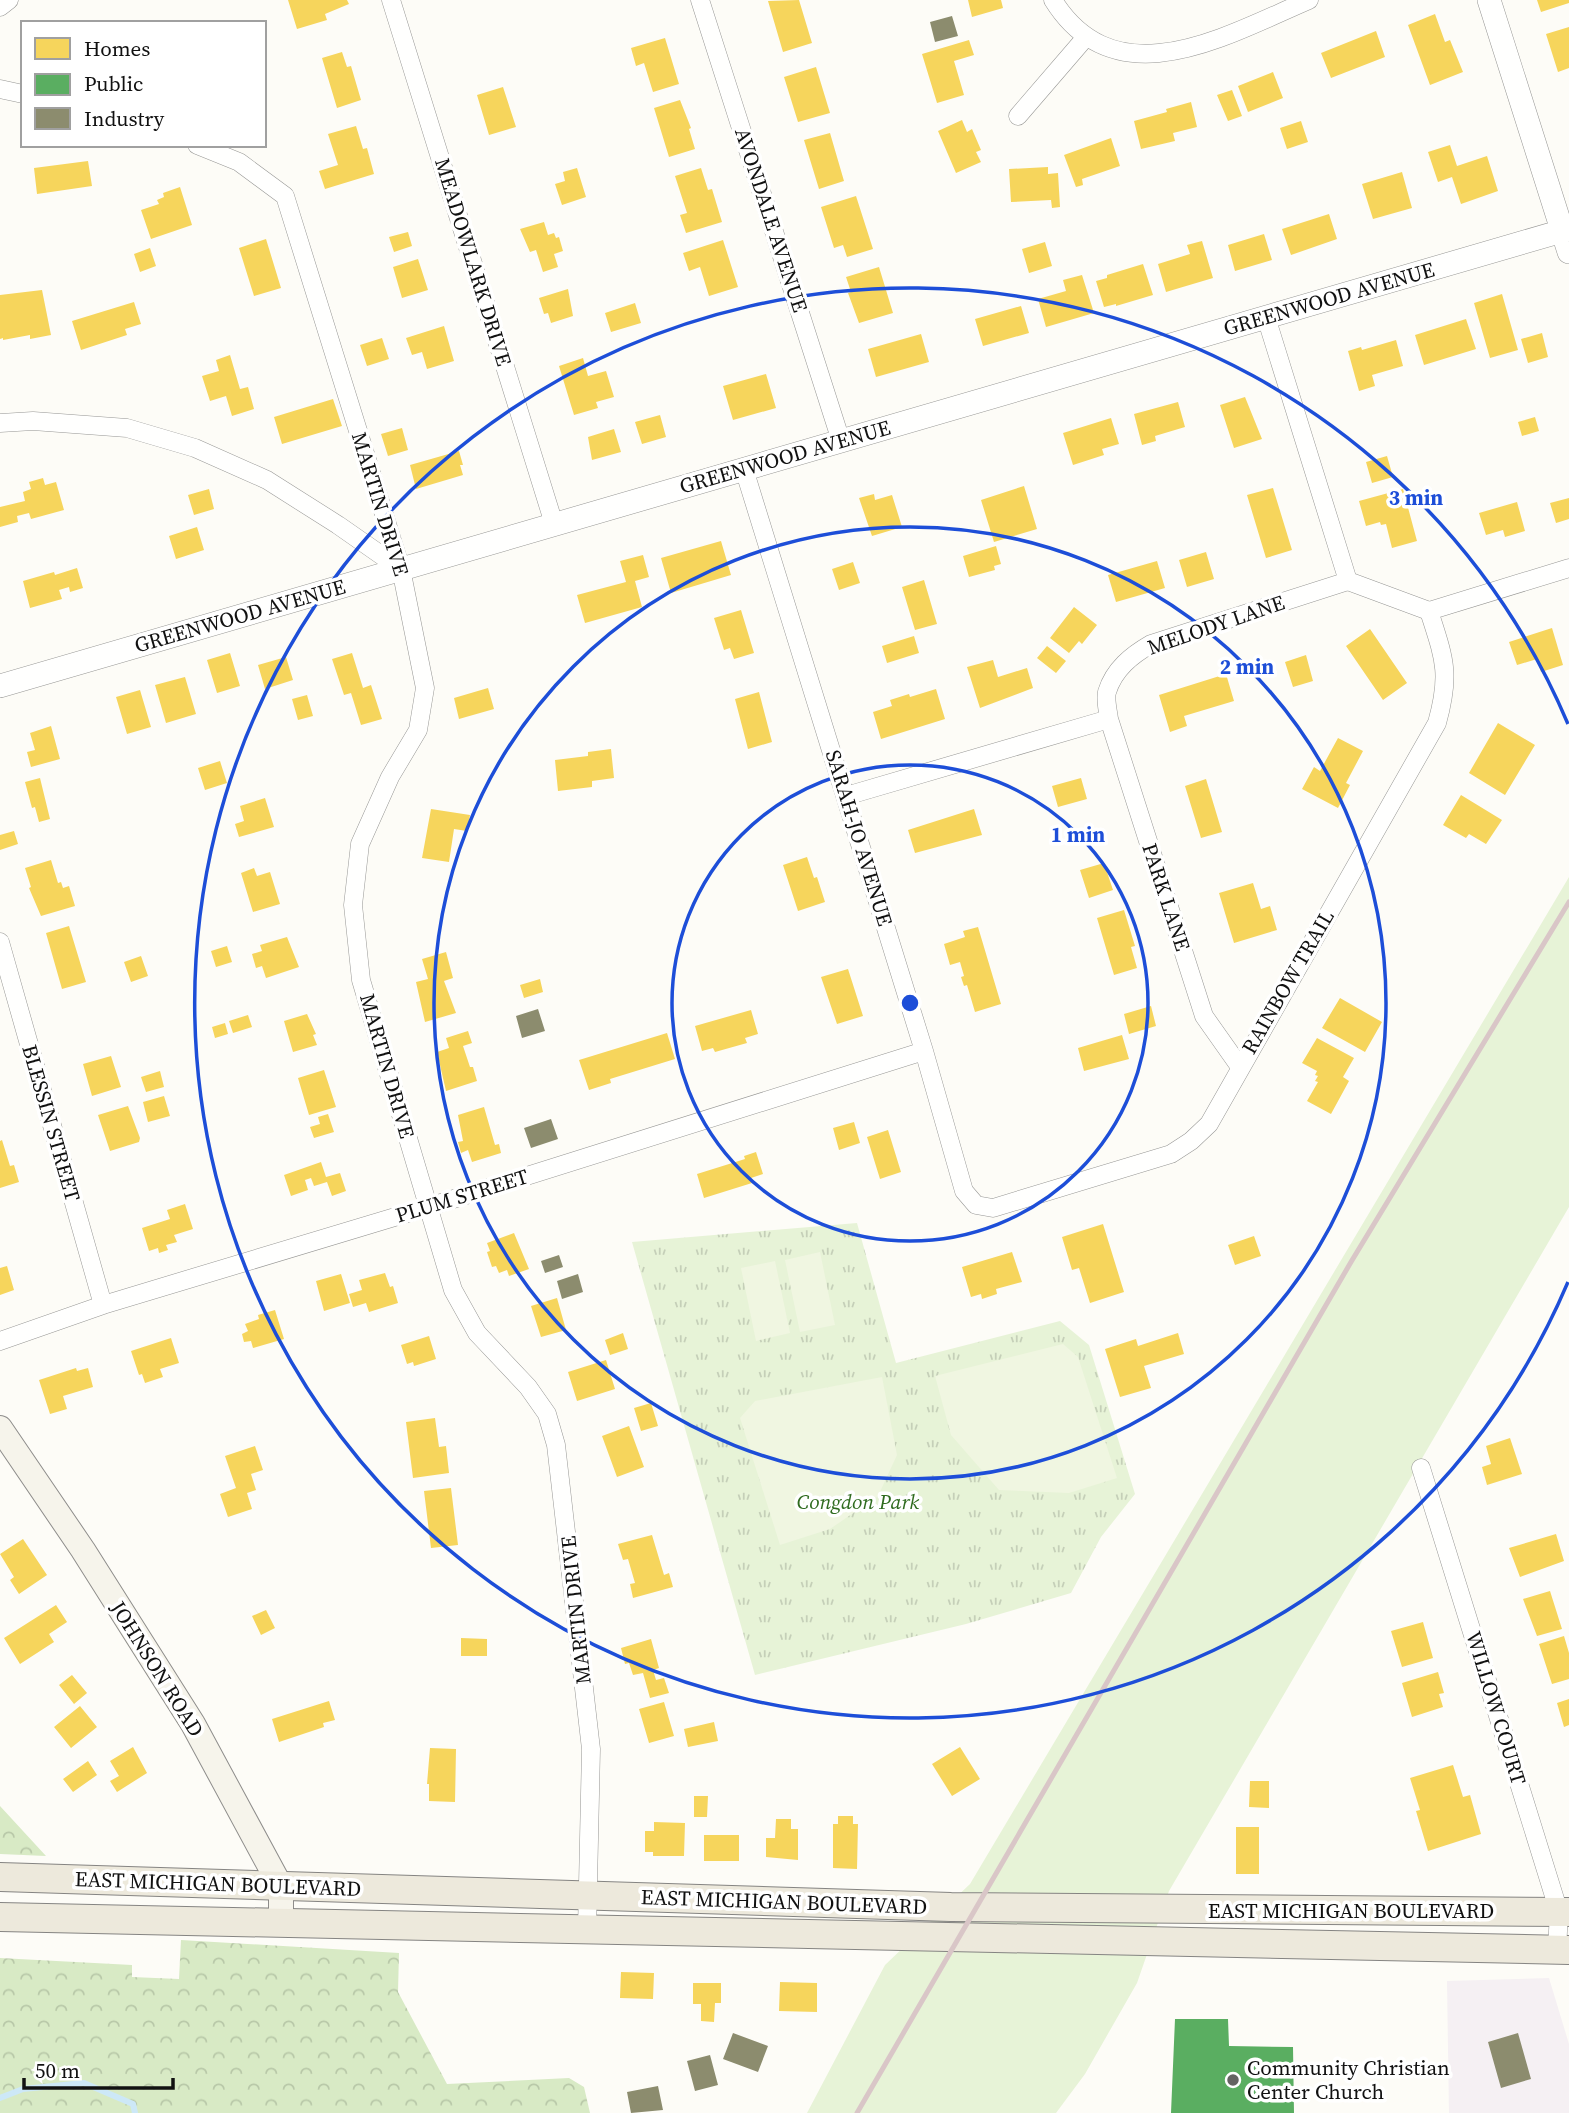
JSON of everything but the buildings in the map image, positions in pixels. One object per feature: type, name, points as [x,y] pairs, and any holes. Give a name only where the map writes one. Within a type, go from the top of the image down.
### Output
[{"type":"main road","name":"JOHNSON ROAD","points":[[0,1427],[83,1550],[192,1724],[281,1887],[281,1924]]},
{"type":"main road","name":"EAST MICHIGAN BOULEVARD","points":[[0,1877],[951,1907],[1564,1912]]},
{"type":"main road","name":"EAST MICHIGAN BOULEVARD","points":[[0,1917],[1563,1950]]},
{"type":"street","points":[[0,7],[9,0]]},
{"type":"street","name":"MEADOWLARK DRIVE","points":[[391,0],[554,524]]},
{"type":"street","name":"AVONDALE AVENUE","points":[[700,0],[841,441]]},
{"type":"street","points":[[1053,0],[1065,19],[1086,37],[1109,48],[1135,53],[1160,53],[1199,46],[1309,0]]},
{"type":"street","points":[[1489,0],[1567,237]]},
{"type":"street","points":[[1018,116],[1086,37]]},
{"type":"street","points":[[0,89],[21,94]]},
{"type":"street","name":"MARTIN DRIVE","points":[[202,147],[239,162],[285,196],[401,569],[425,688],[418,730],[390,777],[360,844],[353,905],[361,980],[453,1290],[477,1333],[528,1387],[547,1414],[556,1445],[591,1749],[587,1930]]},
{"type":"street","name":"GREENWOOD AVENUE","points":[[0,685],[1266,317],[1567,237]]},
{"type":"street","points":[[1266,317],[1348,581],[1429,611],[1569,568]]},
{"type":"street","points":[[0,423],[33,421],[127,428],[195,449],[267,480],[401,569]]},
{"type":"street","name":"SARAH-JO AVENUE","points":[[744,469],[924,1051],[964,1191],[976,1205]]},
{"type":"street","name":"MELODY LANE","points":[[1109,719],[1106,693],[1129,657],[1152,644],[1348,581]]},
{"type":"street","name":"RAINBOW TRAIL","points":[[976,1205],[993,1208],[1171,1154],[1191,1141],[1209,1124],[1437,723],[1445,693],[1445,660],[1429,611]]},
{"type":"street","points":[[846,796],[1109,719]]},
{"type":"street","name":"PARK LANE","points":[[1109,719],[1204,1016],[1240,1067]]},
{"type":"street","name":"BLESSIN STREET","points":[[0,942],[103,1304]]},
{"type":"street","name":"PLUM STREET","points":[[0,1341],[103,1304],[428,1207],[924,1051]]},
{"type":"street","name":"WILLOW COURT","points":[[1421,1468],[1564,1912],[1563,1950]]},
{"type":"shaded area","points":[[1549,1978],[1569,2044],[1569,2113],[1449,2113],[1447,1981]]},
{"type":"green space","points":[[1569,877],[1569,1207],[1169,1891],[1137,1983],[1085,2074],[1056,2113],[807,2113],[885,1965],[970,1884]]},
{"type":"green space","name":"Congdon Park","points":[[857,1223],[896,1363],[1060,1321],[1089,1345],[1135,1494],[1101,1537],[1071,1593],[966,1624],[755,1675],[632,1242]]},
{"type":"green space","points":[[820,1252],[835,1325],[800,1332],[785,1260]]},
{"type":"green space","points":[[775,1261],[790,1333],[756,1341],[741,1268]]},
{"type":"green space","points":[[1063,1344],[1078,1357],[1117,1478],[1069,1493],[999,1490],[951,1435],[935,1376]]},
{"type":"green space","points":[[882,1377],[897,1455],[878,1496],[830,1529],[780,1545],[740,1418],[755,1401]]},
{"type":"green space","points":[[0,1806],[46,1856],[0,1854]]},
{"type":"green space","points":[[181,1940],[399,1953],[398,1992],[447,2084],[569,2078],[584,2087],[590,2113],[0,2113],[0,1958],[132,1965],[132,1977],[179,1979]]},
{"type":"waterway","points":[[0,2098],[23,2089],[84,2083],[133,2104],[135,2113]]},
{"type":"railway","points":[[857,2113],[1351,1262],[1569,902]]},
{"type":"place","name":"Community Christian Center Church","points":[[1233,2080]]}]
